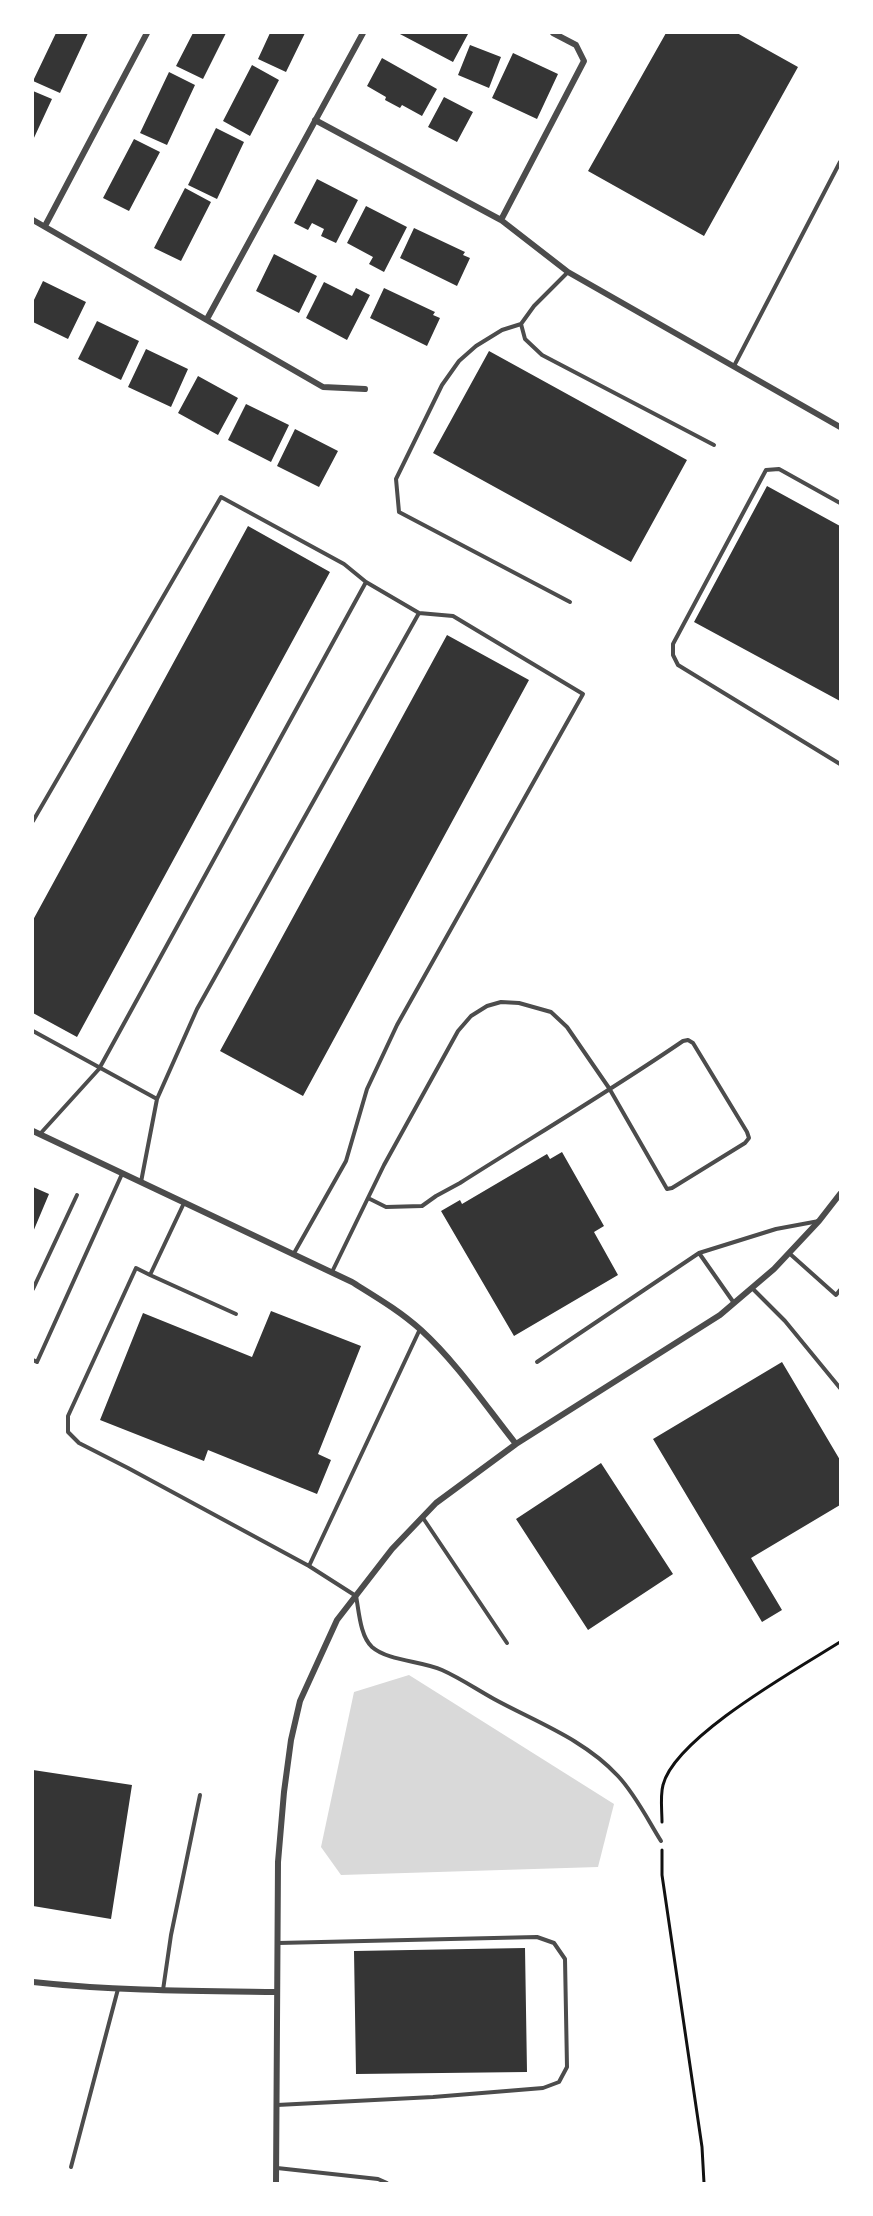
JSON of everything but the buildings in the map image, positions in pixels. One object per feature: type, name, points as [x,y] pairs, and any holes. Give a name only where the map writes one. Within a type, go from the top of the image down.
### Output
[{"type":"street","points":[[45,226],[147,33]]},
{"type":"street","points":[[207,318],[363,33]]},
{"type":"street","points":[[501,220],[584,61],[576,45],[553,33]]},
{"type":"street","points":[[315,120],[501,220],[568,272],[840,427]]},
{"type":"street","points":[[33,220],[207,318],[323,387],[365,389]]},
{"type":"street","points":[[33,1131],[332,1272],[393,1307],[420,1329],[447,1356],[516,1444]]},
{"type":"street","points":[[276,2183],[278,1862],[284,1792],[291,1740],[304,1692],[337,1620],[392,1549],[436,1503],[516,1444],[720,1315],[789,1254],[840,1194]]},
{"type":"street","points":[[33,1982],[118,1989],[276,1992]]},
{"type":"lane","points":[[733,366],[840,162]]},
{"type":"lane","points":[[568,272],[521,324],[502,330],[476,346],[459,362],[442,385],[396,479],[399,512],[570,602]]},
{"type":"lane","points":[[521,324],[525,339],[542,355],[714,445]]},
{"type":"lane","points":[[840,503],[779,470],[766,470],[673,644],[673,655],[678,665],[840,764]]},
{"type":"lane","points":[[33,821],[221,497],[344,564],[366,582],[419,613],[453,616],[583,694],[397,1025],[367,1089],[346,1161],[293,1255]]},
{"type":"lane","points":[[40,1134],[99,1069],[366,582]]},
{"type":"lane","points":[[141,1183],[157,1099],[197,1009],[419,613]]},
{"type":"lane","points":[[332,1272],[368,1198],[458,1031],[471,1016],[487,1006],[501,1002],[519,1003],[551,1012],[567,1027],[609,1088],[667,1189],[745,1143],[749,1138],[715,1078],[693,1043],[688,1040],[682,1041],[609,1088],[422,1206],[386,1207],[368,1198]]},
{"type":"lane","points":[[33,1031],[157,1099]]},
{"type":"lane","points":[[33,1360],[37,1362],[122,1174]]},
{"type":"lane","points":[[33,1289],[77,1195]]},
{"type":"lane","points":[[150,1275],[184,1203]]},
{"type":"lane","points":[[537,1362],[699,1253],[776,1229],[819,1221]]},
{"type":"lane","points":[[699,1253],[734,1303]]},
{"type":"lane","points":[[789,1254],[838,1297],[840,1290]]},
{"type":"lane","points":[[236,1314],[136,1268],[68,1416],[68,1432],[79,1443],[309,1566],[356,1596],[364,1636],[373,1648],[390,1656],[430,1664],[570,1738],[596,1756],[619,1777],[661,1841]]},
{"type":"lane","points":[[752,1288],[785,1321],[840,1388]]},
{"type":"lane","points":[[309,1566],[420,1329]]},
{"type":"lane","points":[[422,1517],[507,1643]]},
{"type":"lane","points":[[163,1990],[171,1935],[200,1795]]},
{"type":"lane","points":[[277,1943],[537,1937],[554,1943],[565,1959],[567,2067],[559,2082],[543,2088],[433,2097],[277,2105]]},
{"type":"lane","points":[[71,2167],[118,1989]]},
{"type":"lane","points":[[277,2168],[378,2179],[387,2183]]},
{"type":"path","points":[[704,2183],[702,2147],[662,1875],[663,1785],[673,1764],[714,1723],[840,1642]]},
{"type":"shaded area","points":[[409,1675],[614,1804],[598,1867],[341,1875],[321,1847],[354,1692]]}]
